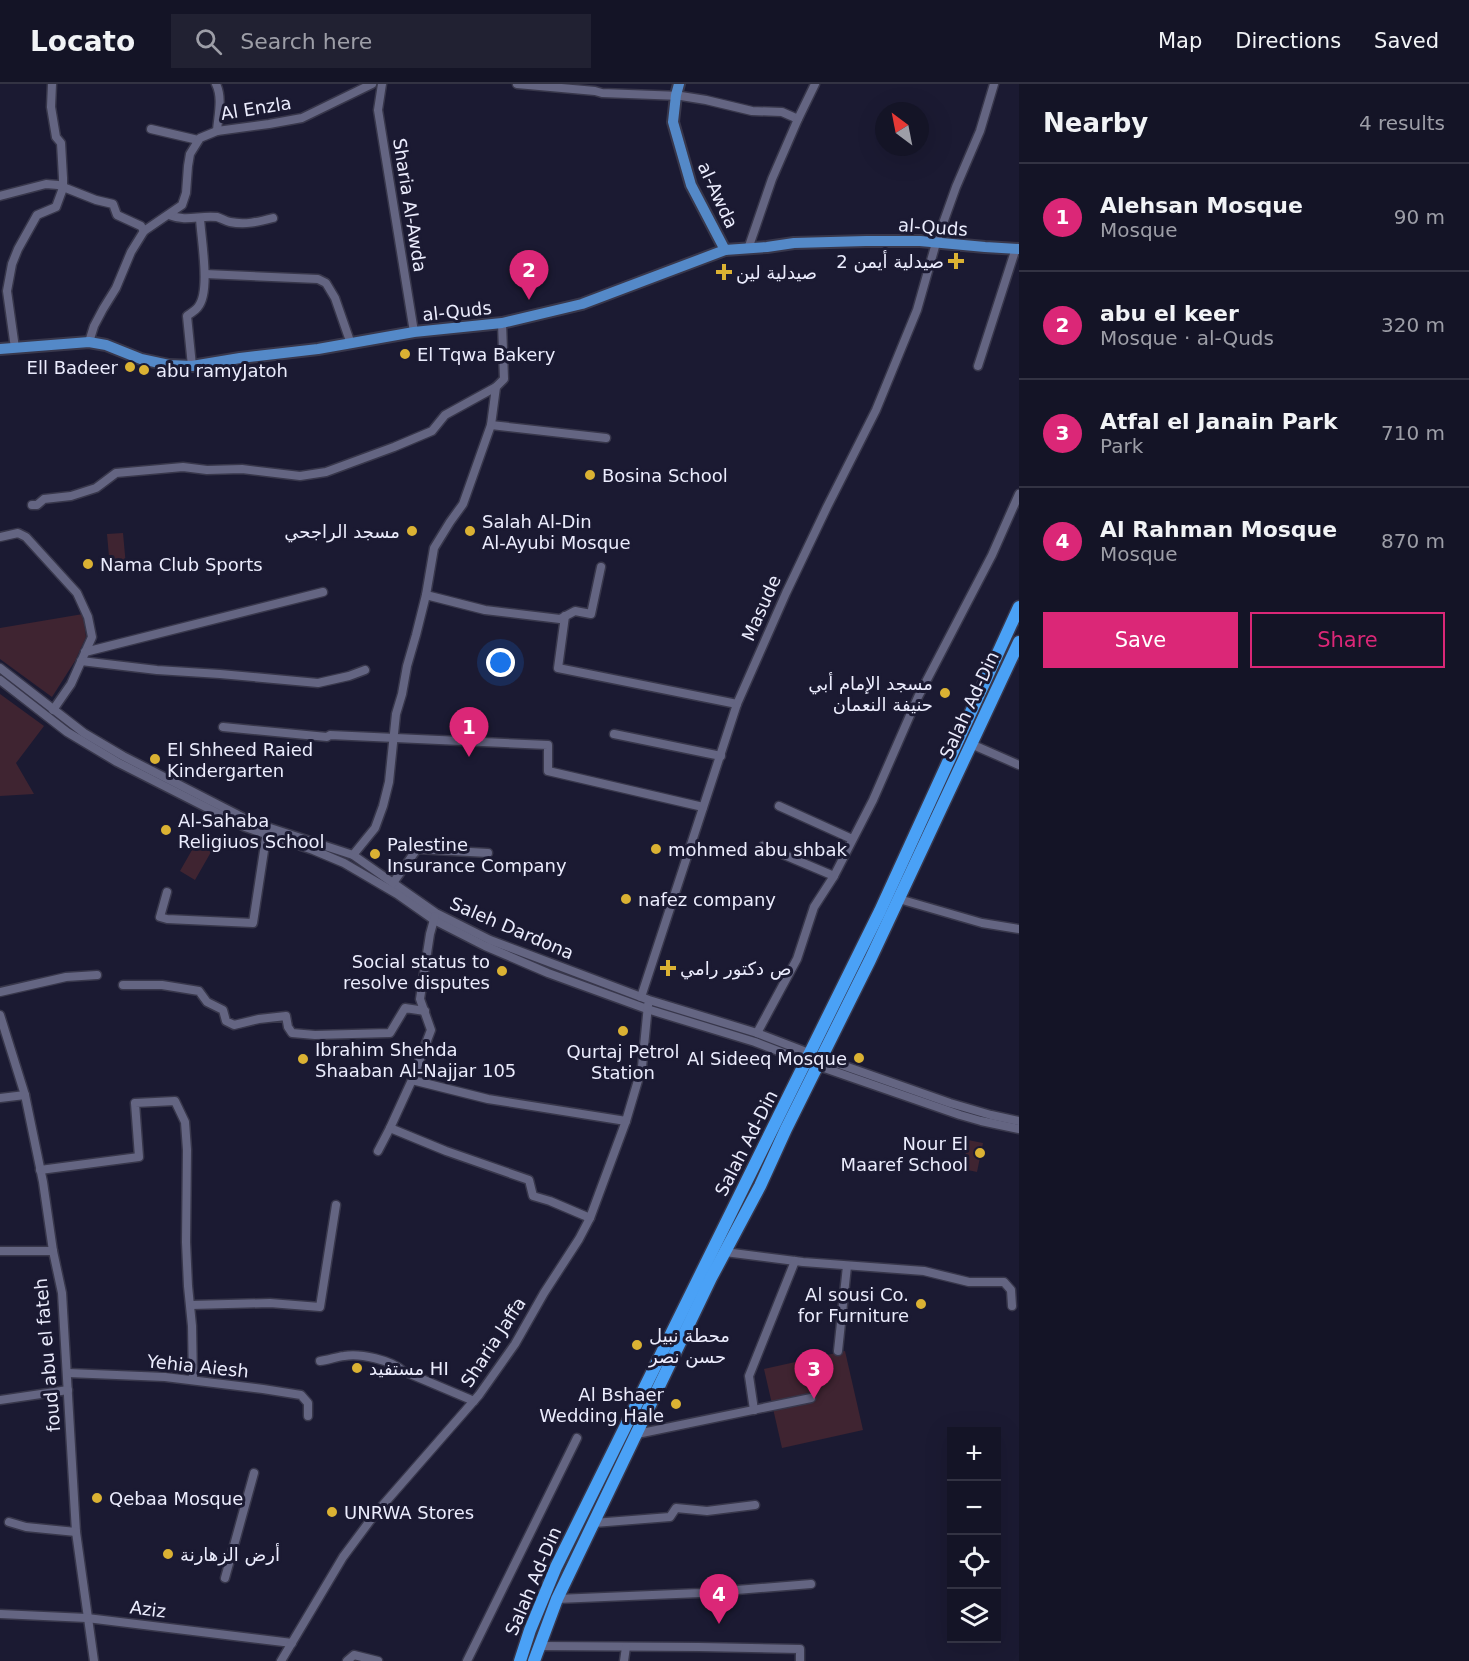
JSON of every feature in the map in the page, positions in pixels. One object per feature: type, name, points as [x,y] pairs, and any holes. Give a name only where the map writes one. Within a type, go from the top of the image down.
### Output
[{"type":"highway","name":"Salah Ad-Din","points":[[534,1661],[557,1599],[711,1278],[760,1186],[786,1130],[814,1060],[880,911],[1019,607]]},
{"type":"highway","name":"Salah Ad-Din","points":[[519,1661],[556,1568],[598,1482],[899,899],[970,744],[1016,656],[1019,642]]},
{"type":"main road","name":"al-Awda","points":[[677,90],[673,122],[691,185],[725,250]]},
{"type":"main road","name":"al-Quds","points":[[0,349],[89,342],[106,345],[141,359],[169,365],[192,366],[351,344],[414,332],[502,322],[582,304],[725,250],[794,243],[866,241],[921,241],[1017,249]]},
{"type":"main road","points":[[598,1482],[611,1489]]},
{"type":"street","points":[[15,348],[8,291],[12,264],[37,215],[56,207],[63,188],[61,143],[56,137],[51,107],[51,84]]},
{"type":"street","points":[[216,84],[219,88],[220,101],[217,131]]},
{"type":"street","name":"Al Enzla","points":[[198,140],[217,131],[303,118],[372,84]]},
{"type":"street","name":"Sharia Al-Awda","points":[[382,84],[378,110],[414,332]]},
{"type":"street","points":[[517,84],[602,93],[677,90],[706,100],[752,111],[782,112],[798,119]]},
{"type":"street","points":[[748,249],[772,179],[815,84]]},
{"type":"street","name":"Masude","points":[[646,1002],[703,807],[737,704],[791,582],[876,410],[917,310],[936,243],[980,130],[994,84]]},
{"type":"street","points":[[89,342],[98,318],[116,288],[131,252],[144,231],[182,206],[186,193],[190,154],[198,140],[151,129]]},
{"type":"street","points":[[0,196],[46,184],[57,185],[113,204],[117,214],[141,226],[144,231]]},
{"type":"street","points":[[169,215],[178,219],[218,217],[244,224],[273,218]]},
{"type":"street","points":[[192,366],[187,316],[199,306],[205,292],[200,218]]},
{"type":"street","points":[[978,366],[1017,249]]},
{"type":"street","points":[[205,274],[318,279],[326,282],[351,344]]},
{"type":"street","points":[[32,505],[37,505],[44,499],[71,496],[96,488],[116,473],[183,467],[207,470],[242,469],[300,476],[326,472],[394,447],[432,431],[445,415],[496,387],[504,379],[502,322]]},
{"type":"street","points":[[353,855],[375,828],[383,806],[389,782],[393,738],[407,666],[426,595],[434,548],[463,504],[491,425],[496,387]]},
{"type":"street","points":[[491,425],[606,438]]},
{"type":"street","points":[[757,1033],[797,959],[814,907],[834,876],[873,800],[918,697],[992,555],[1019,494]]},
{"type":"street","points":[[0,537],[21,533],[45,556],[77,593],[88,617],[92,637],[71,684],[53,710]]},
{"type":"street","points":[[426,595],[485,610],[560,619],[575,611],[591,614],[601,567]]},
{"type":"street","points":[[85,652],[323,592]]},
{"type":"street","points":[[565,616],[558,668],[737,704]]},
{"type":"street","points":[[81,661],[157,670],[318,683],[365,670]]},
{"type":"street","name":"Saleh Dardona","points":[[0,668],[84,733],[123,756],[267,831],[344,862],[435,916],[646,1002],[755,1042],[950,1103],[1019,1121]]},
{"type":"street","name":"Saleh Dardona","points":[[0,680],[43,715],[81,741],[225,818],[353,855],[464,936],[548,973],[757,1033],[814,1060],[981,1121],[1019,1129]]},
{"type":"street","points":[[223,727],[327,737],[330,735],[548,745],[548,771],[703,807]]},
{"type":"street","points":[[614,734],[721,756]]},
{"type":"street","points":[[970,744],[1019,765]]},
{"type":"street","points":[[779,806],[852,839]]},
{"type":"street","points":[[167,892],[160,917],[253,923],[267,831]]},
{"type":"street","points":[[763,846],[834,876]]},
{"type":"street","points":[[393,883],[417,849],[488,853]]},
{"type":"street","points":[[899,899],[982,923],[1019,929]]},
{"type":"street","points":[[378,1151],[431,1030],[420,999],[435,916]]},
{"type":"street","points":[[0,992],[66,978],[97,975]]},
{"type":"street","points":[[123,985],[162,985],[199,991],[207,1002],[223,1010],[226,1021],[234,1025],[286,1016],[291,1034],[390,1033],[405,1008],[425,1011]]},
{"type":"street","name":"Sharia Jaffa","points":[[281,1661],[343,1557],[375,1514],[474,1401],[515,1344],[579,1239],[590,1218],[626,1120],[642,1067],[646,1002]]},
{"type":"street","name":"foud abu el fateh","points":[[0,1015],[25,1095],[62,1293],[76,1532],[94,1661]]},
{"type":"street","points":[[411,1080],[488,1099],[626,1120]]},
{"type":"street","points":[[0,1098],[25,1095]]},
{"type":"street","points":[[40,1170],[139,1157],[135,1102],[175,1101],[185,1122],[187,1150],[186,1242],[191,1305],[193,1380]]},
{"type":"street","points":[[390,1128],[446,1151],[517,1174],[529,1180],[533,1196],[590,1218]]},
{"type":"street","points":[[191,1305],[270,1304],[320,1307],[336,1205]]},
{"type":"street","points":[[0,1251],[53,1251]]},
{"type":"street","points":[[725,1252],[795,1262],[924,1271],[969,1282],[1004,1282],[1011,1290],[1012,1306]]},
{"type":"street","points":[[754,1410],[749,1376],[795,1262]]},
{"type":"street","points":[[838,1351],[847,1266]]},
{"type":"street","points":[[320,1361],[345,1355],[385,1361],[474,1401]]},
{"type":"street","name":"Yehia Aiesh","points":[[68,1373],[165,1377],[301,1395],[308,1403],[308,1416]]},
{"type":"street","points":[[0,1400],[68,1390]]},
{"type":"street","points":[[637,1434],[811,1398]]},
{"type":"street","points":[[467,1661],[577,1438]]},
{"type":"street","points":[[225,1578],[254,1473]]},
{"type":"street","points":[[594,1522],[670,1517],[676,1508],[707,1511],[755,1505]]},
{"type":"street","points":[[9,1522],[26,1527],[76,1532]]},
{"type":"street","points":[[557,1599],[700,1593],[811,1584]]},
{"type":"street","name":"Aziz","points":[[0,1614],[87,1618],[292,1642]]},
{"type":"street","points":[[539,1646],[800,1649],[800,1661]]},
{"type":"street","points":[[624,1661],[626,1647]]},
{"type":"street","points":[[347,1661],[354,1655],[378,1661]]},
{"type":"shaded area","points":[[123,533],[126,566],[110,568],[107,534]]},
{"type":"shaded area","points":[[83,614],[86,637],[75,661],[52,697],[0,659],[0,628]]},
{"type":"shaded area","points":[[0,694],[44,726],[16,763],[34,794],[0,796]]},
{"type":"shaded area","points":[[196,843],[211,852],[195,880],[180,871]]},
{"type":"shaded area","points":[[968,1140],[983,1143],[977,1172],[963,1169]]},
{"type":"shaded area","points":[[845,1351],[863,1430],[782,1448],[764,1369]]},
{"type":"place","name":"صيدلية أيمن 2","points":[[956,261]]},
{"type":"place","name":"صيدلية لين","points":[[724,272]]},
{"type":"place","name":"abu el keer","points":[[529,300]]},
{"type":"place","name":"El Tqwa Bakery","points":[[405,354]]},
{"type":"place","name":"Ell Badeer","points":[[130,367]]},
{"type":"place","name":"abu ramyJatoh","points":[[144,370]]},
{"type":"place","name":"Bosina School","points":[[590,475]]},
{"type":"place","name":"مسجد الراجحي","points":[[412,531]]},
{"type":"place","name":"Salah Al-Din Al-Ayubi Mosque","points":[[470,531]]},
{"type":"place","name":"Nama Club Sports","points":[[88,564]]},
{"type":"place","name":"مسجد الإمام أبي حنيفة النعمان","points":[[945,693]]},
{"type":"place","name":"Alehsan Mosque","points":[[469,757]]},
{"type":"place","name":"El Shheed Raied Kindergarten","points":[[155,759]]},
{"type":"place","name":"Al-Sahaba Religiuos School","points":[[166,830]]},
{"type":"place","name":"mohmed abu shbak","points":[[656,849]]},
{"type":"place","name":"Palestine Insurance Company","points":[[375,854]]},
{"type":"place","name":"nafez company","points":[[626,899]]},
{"type":"place","name":"ص دكتور رامي","points":[[668,968]]},
{"type":"place","name":"Social status to resolve disputes","points":[[502,971]]},
{"type":"place","name":"Qurtaj Petrol Station","points":[[623,1031]]},
{"type":"place","name":"Al Sideeq Mosque","points":[[859,1058]]},
{"type":"place","name":"Ibrahim Shehda Shaaban Al-Najjar 105","points":[[303,1059]]},
{"type":"place","name":"Nour El Maaref School","points":[[980,1153]]},
{"type":"place","name":"Al sousi Co. for Furniture","points":[[921,1304]]},
{"type":"place","name":"محطة نبيل حسن نصر","points":[[637,1345]]},
{"type":"place","name":"مستفيد HI","points":[[357,1368]]},
{"type":"place","name":"Atfal el Janain Park","points":[[814,1399]]},
{"type":"place","name":"Al Bshaer Wedding Hale","points":[[676,1404]]},
{"type":"place","name":"Qebaa Mosque","points":[[97,1498]]},
{"type":"place","name":"UNRWA Stores","points":[[332,1512]]},
{"type":"place","name":"أرض الزهارنة","points":[[168,1554]]},
{"type":"place","name":"Al Rahman Mosque","points":[[719,1624]]}]
